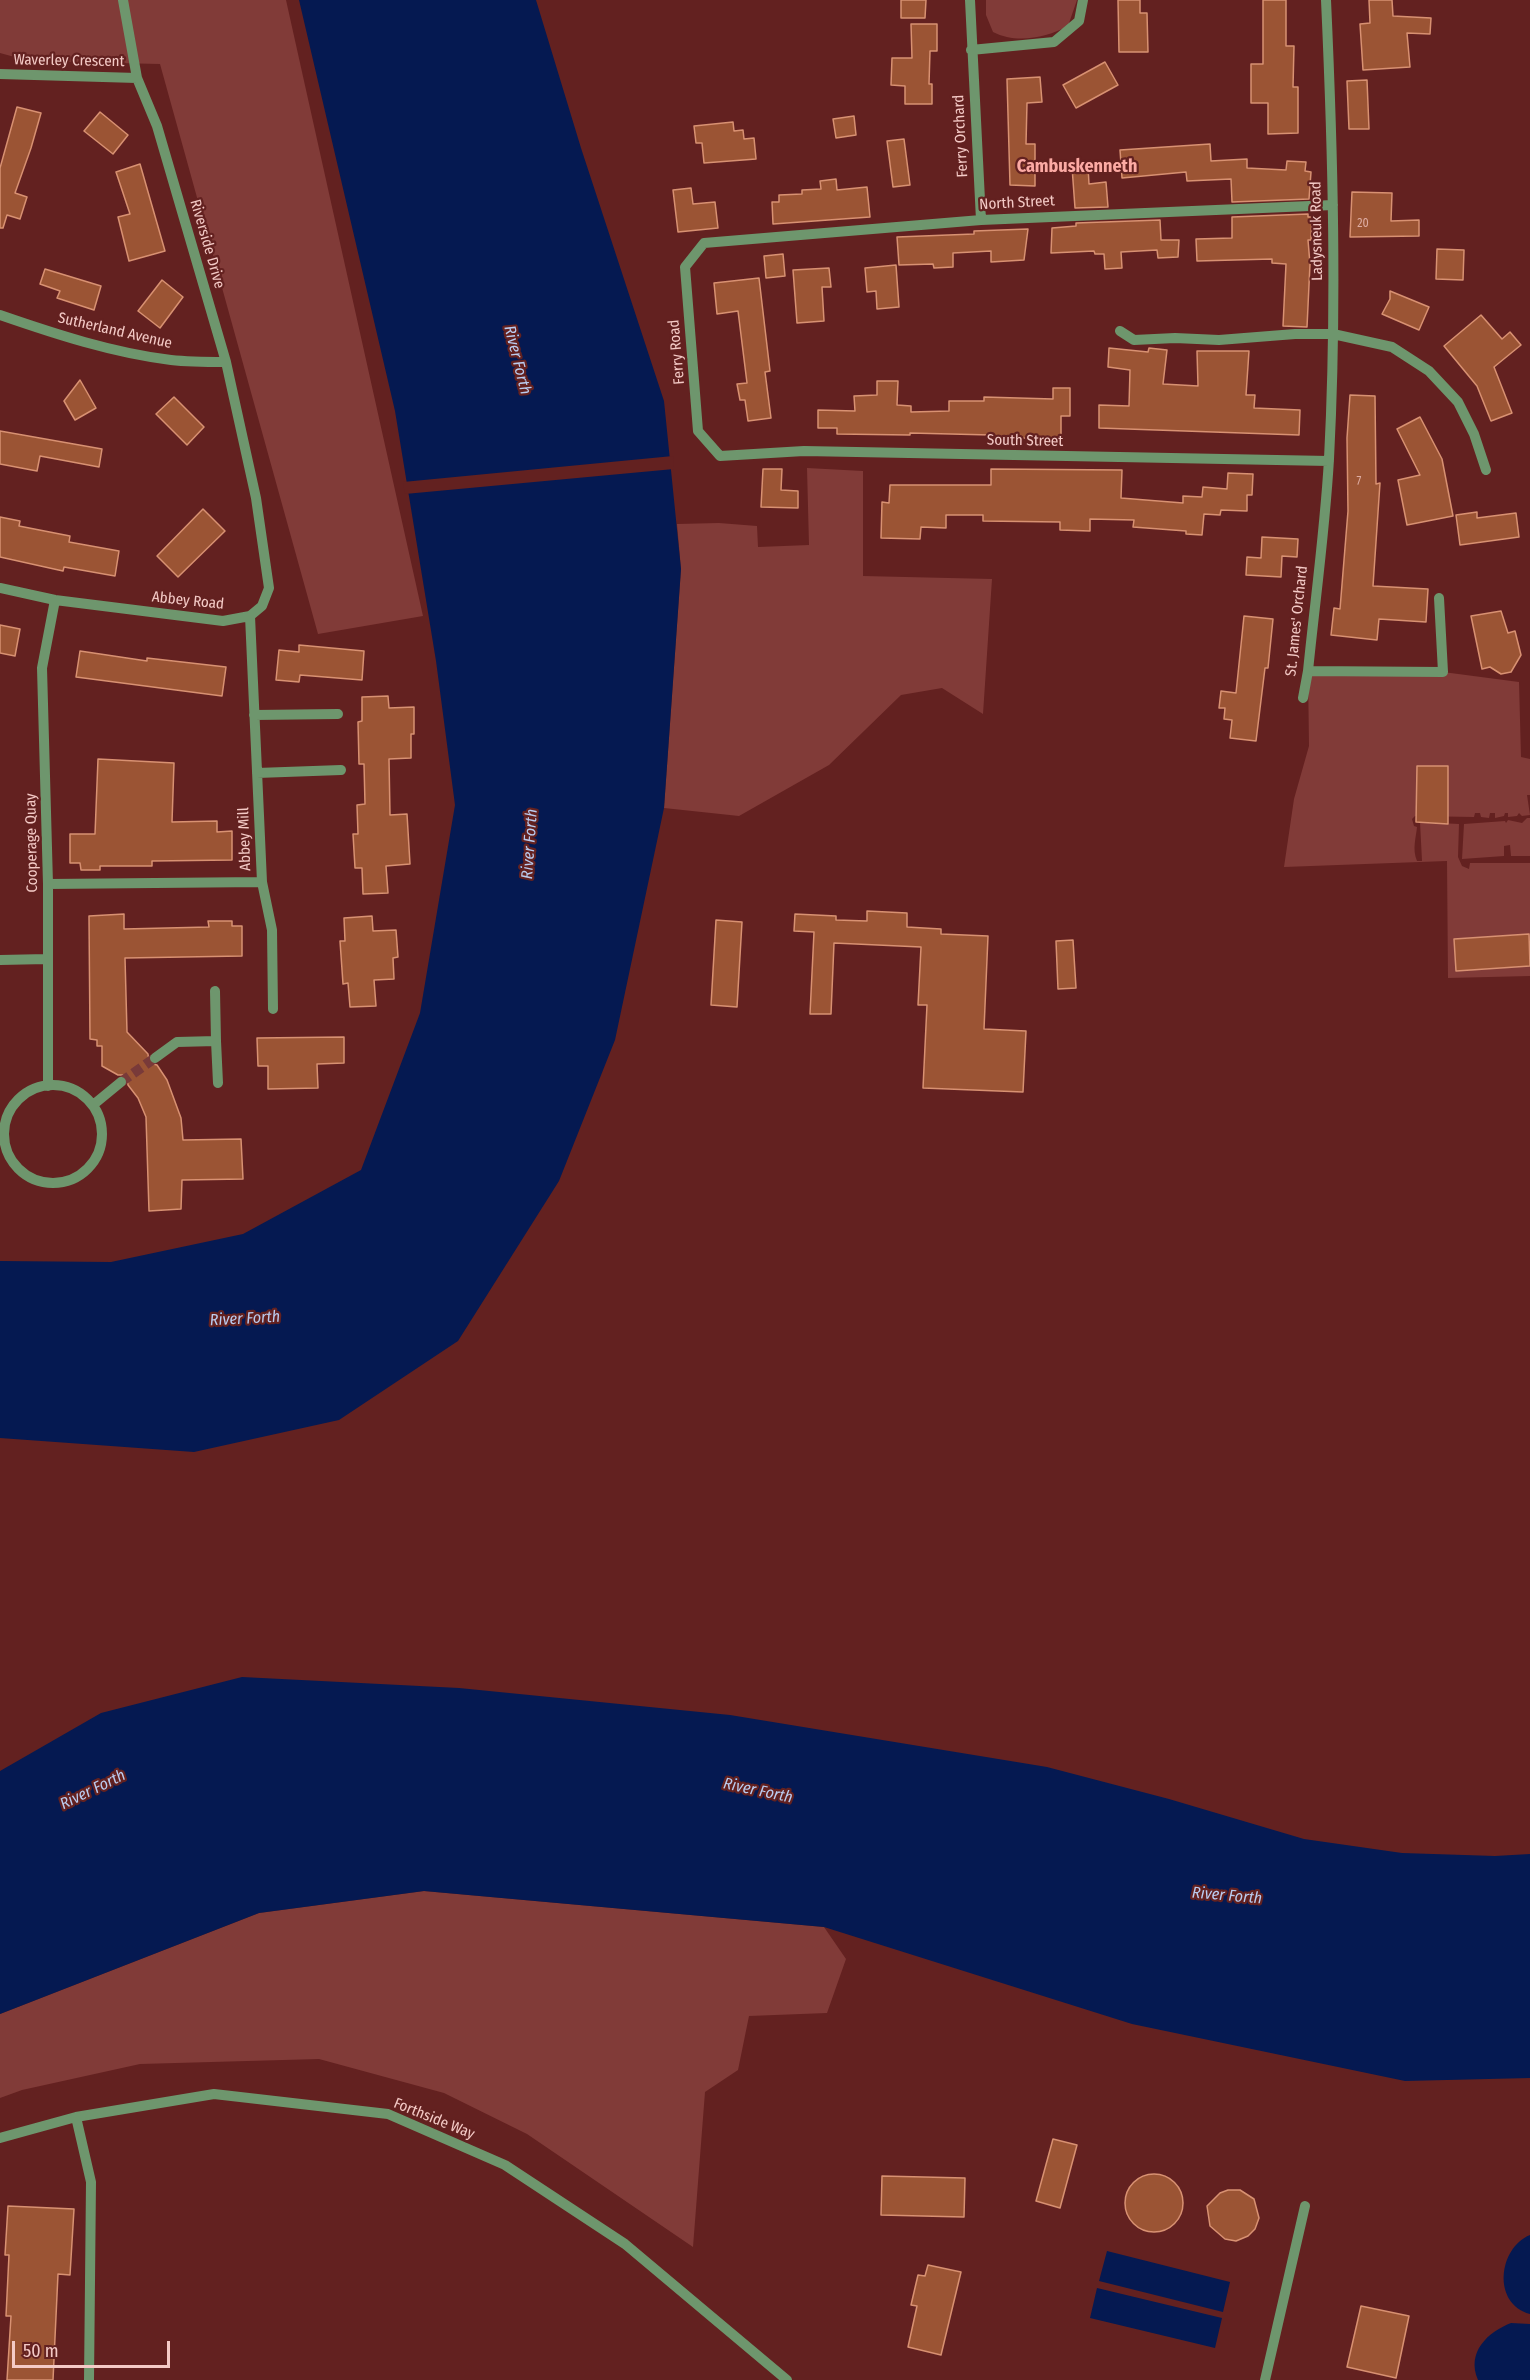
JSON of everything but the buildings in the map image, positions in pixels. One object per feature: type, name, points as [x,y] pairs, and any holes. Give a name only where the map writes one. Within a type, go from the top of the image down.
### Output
[{"type":"street","name":"Riverside Drive","points":[[123,0],[137,78],[158,126],[226,362],[256,498],[269,588],[262,606],[250,616]]},
{"type":"street","name":"Ferry Orchard","points":[[970,0],[981,220]]},
{"type":"street","points":[[971,50],[1054,42],[1079,21],[1083,0]]},
{"type":"street","name":"Ladysneuk Road","points":[[1326,0],[1334,334],[1329,461]]},
{"type":"street","name":"Waverley Crescent","points":[[0,74],[137,78]]},
{"type":"street","name":"North Street","points":[[704,243],[981,220],[1332,205]]},
{"type":"street","name":"Ferry Road","points":[[704,243],[685,267],[698,431],[720,456]]},
{"type":"street","name":"Sutherland Avenue","points":[[0,315],[42,330],[109,348],[170,360],[226,362]]},
{"type":"street","points":[[1120,331],[1134,340],[1175,338],[1219,340],[1295,333],[1334,334],[1392,347],[1429,371],[1458,402],[1474,434],[1486,470]]},
{"type":"street","name":"South Street","points":[[720,456],[804,451],[1329,461]]},
{"type":"street","name":"St. James' Orchard","points":[[1303,698],[1308,671],[1329,461]]},
{"type":"street","name":"Abbey Road","points":[[0,588],[55,600],[223,621],[250,616]]},
{"type":"street","points":[[1308,671],[1443,672],[1438,598]]},
{"type":"street","name":"Cooperage Quay","points":[[48,1086],[48,884],[42,668],[55,600]]},
{"type":"street","name":"Abbey Mill","points":[[48,884],[262,882],[250,616]]},
{"type":"street","points":[[254,715],[338,714]]},
{"type":"street","points":[[257,773],[340,770]]},
{"type":"street","points":[[262,882],[272,930],[273,1009]]},
{"type":"street","points":[[0,960],[47,959]]},
{"type":"street","points":[[215,992],[218,1083]]},
{"type":"street","points":[[155,1058],[177,1042],[216,1041]]},
{"type":"street","points":[[93,1105],[120,1082]]},
{"type":"street","points":[[48,1086],[73,1089],[93,1105],[100,1119],[103,1133],[101,1148],[94,1162],[72,1180],[57,1184],[30,1177],[18,1168],[10,1157],[5,1139],[8,1116],[23,1096],[35,1089],[48,1086]]},
{"type":"street","name":"Forthside Way","points":[[0,2138],[76,2117],[214,2094],[388,2114],[505,2165],[625,2244],[787,2380]]},
{"type":"street","points":[[76,2117],[91,2182],[89,2380]]},
{"type":"street","points":[[1265,2380],[1305,2206]]},
{"type":"shaded area","points":[[0,0],[286,0],[423,616],[318,634],[160,64],[29,61],[0,53]]},
{"type":"shaded area","points":[[986,0],[1077,0],[1068,26],[1050,34],[1021,39],[993,32],[986,15]]},
{"type":"shaded area","points":[[807,468],[863,471],[863,576],[992,579],[983,714],[942,688],[901,695],[829,765],[739,816],[664,808],[681,569],[677,524],[719,523],[757,526],[758,547],[809,545]]},
{"type":"shaded area","points":[[1308,671],[1443,672],[1519,682],[1521,757],[1530,759],[1530,795],[1527,795],[1530,815],[1522,816],[1519,813],[1517,816],[1508,817],[1508,813],[1505,813],[1504,816],[1495,818],[1495,813],[1490,813],[1489,818],[1475,813],[1474,817],[1415,816],[1412,819],[1414,826],[1417,827],[1415,848],[1417,861],[1422,861],[1420,822],[1459,824],[1458,857],[1462,866],[1469,869],[1470,863],[1530,863],[1530,950],[1529,934],[1454,939],[1457,971],[1530,966],[1530,976],[1448,978],[1447,861],[1284,867],[1294,799],[1309,746]]},
{"type":"shaded area","points":[[1530,818],[1530,856],[1511,856],[1510,845],[1504,846],[1504,856],[1462,859],[1464,824],[1505,821],[1506,823],[1508,820],[1522,823]]},
{"type":"shaded area","points":[[424,1891],[824,1927],[846,1959],[827,2013],[749,2016],[738,2070],[705,2092],[693,2247],[527,2134],[444,2093],[319,2059],[140,2064],[22,2090],[0,2098],[0,2014],[259,1913]]},
{"type":"water","name":"River Forth","points":[[299,0],[536,0],[581,148],[664,401],[681,569],[664,808],[615,1040],[559,1181],[458,1341],[339,1420],[194,1452],[0,1438],[0,1261],[111,1262],[243,1234],[361,1170],[420,1013],[455,805],[436,661],[395,411]]},
{"type":"water","name":"River Forth","points":[[242,1677],[459,1688],[730,1715],[1047,1767],[1169,1799],[1304,1839],[1402,1853],[1495,1856],[1530,1854],[1530,2078],[1405,2081],[1132,2024],[824,1927],[424,1891],[259,1913],[0,2014],[0,1771],[101,1713]]},
{"type":"water","points":[[1530,2235],[1530,2314],[1518,2308],[1509,2299],[1504,2276],[1511,2251]]},
{"type":"water","points":[[1107,2251],[1230,2282],[1223,2312],[1099,2281]]},
{"type":"water","points":[[1097,2288],[1222,2318],[1215,2348],[1090,2318]]},
{"type":"water","points":[[1511,2323],[1530,2324],[1530,2380],[1478,2380],[1475,2361],[1481,2344],[1494,2332]]},
{"type":"pier","points":[[673,456],[674,469],[405,494],[403,482]]},
{"type":"tunnel","points":[[121,1082],[155,1058]]},
{"type":"district","name":"Cambuskenneth","points":[[1077,167]]}]
